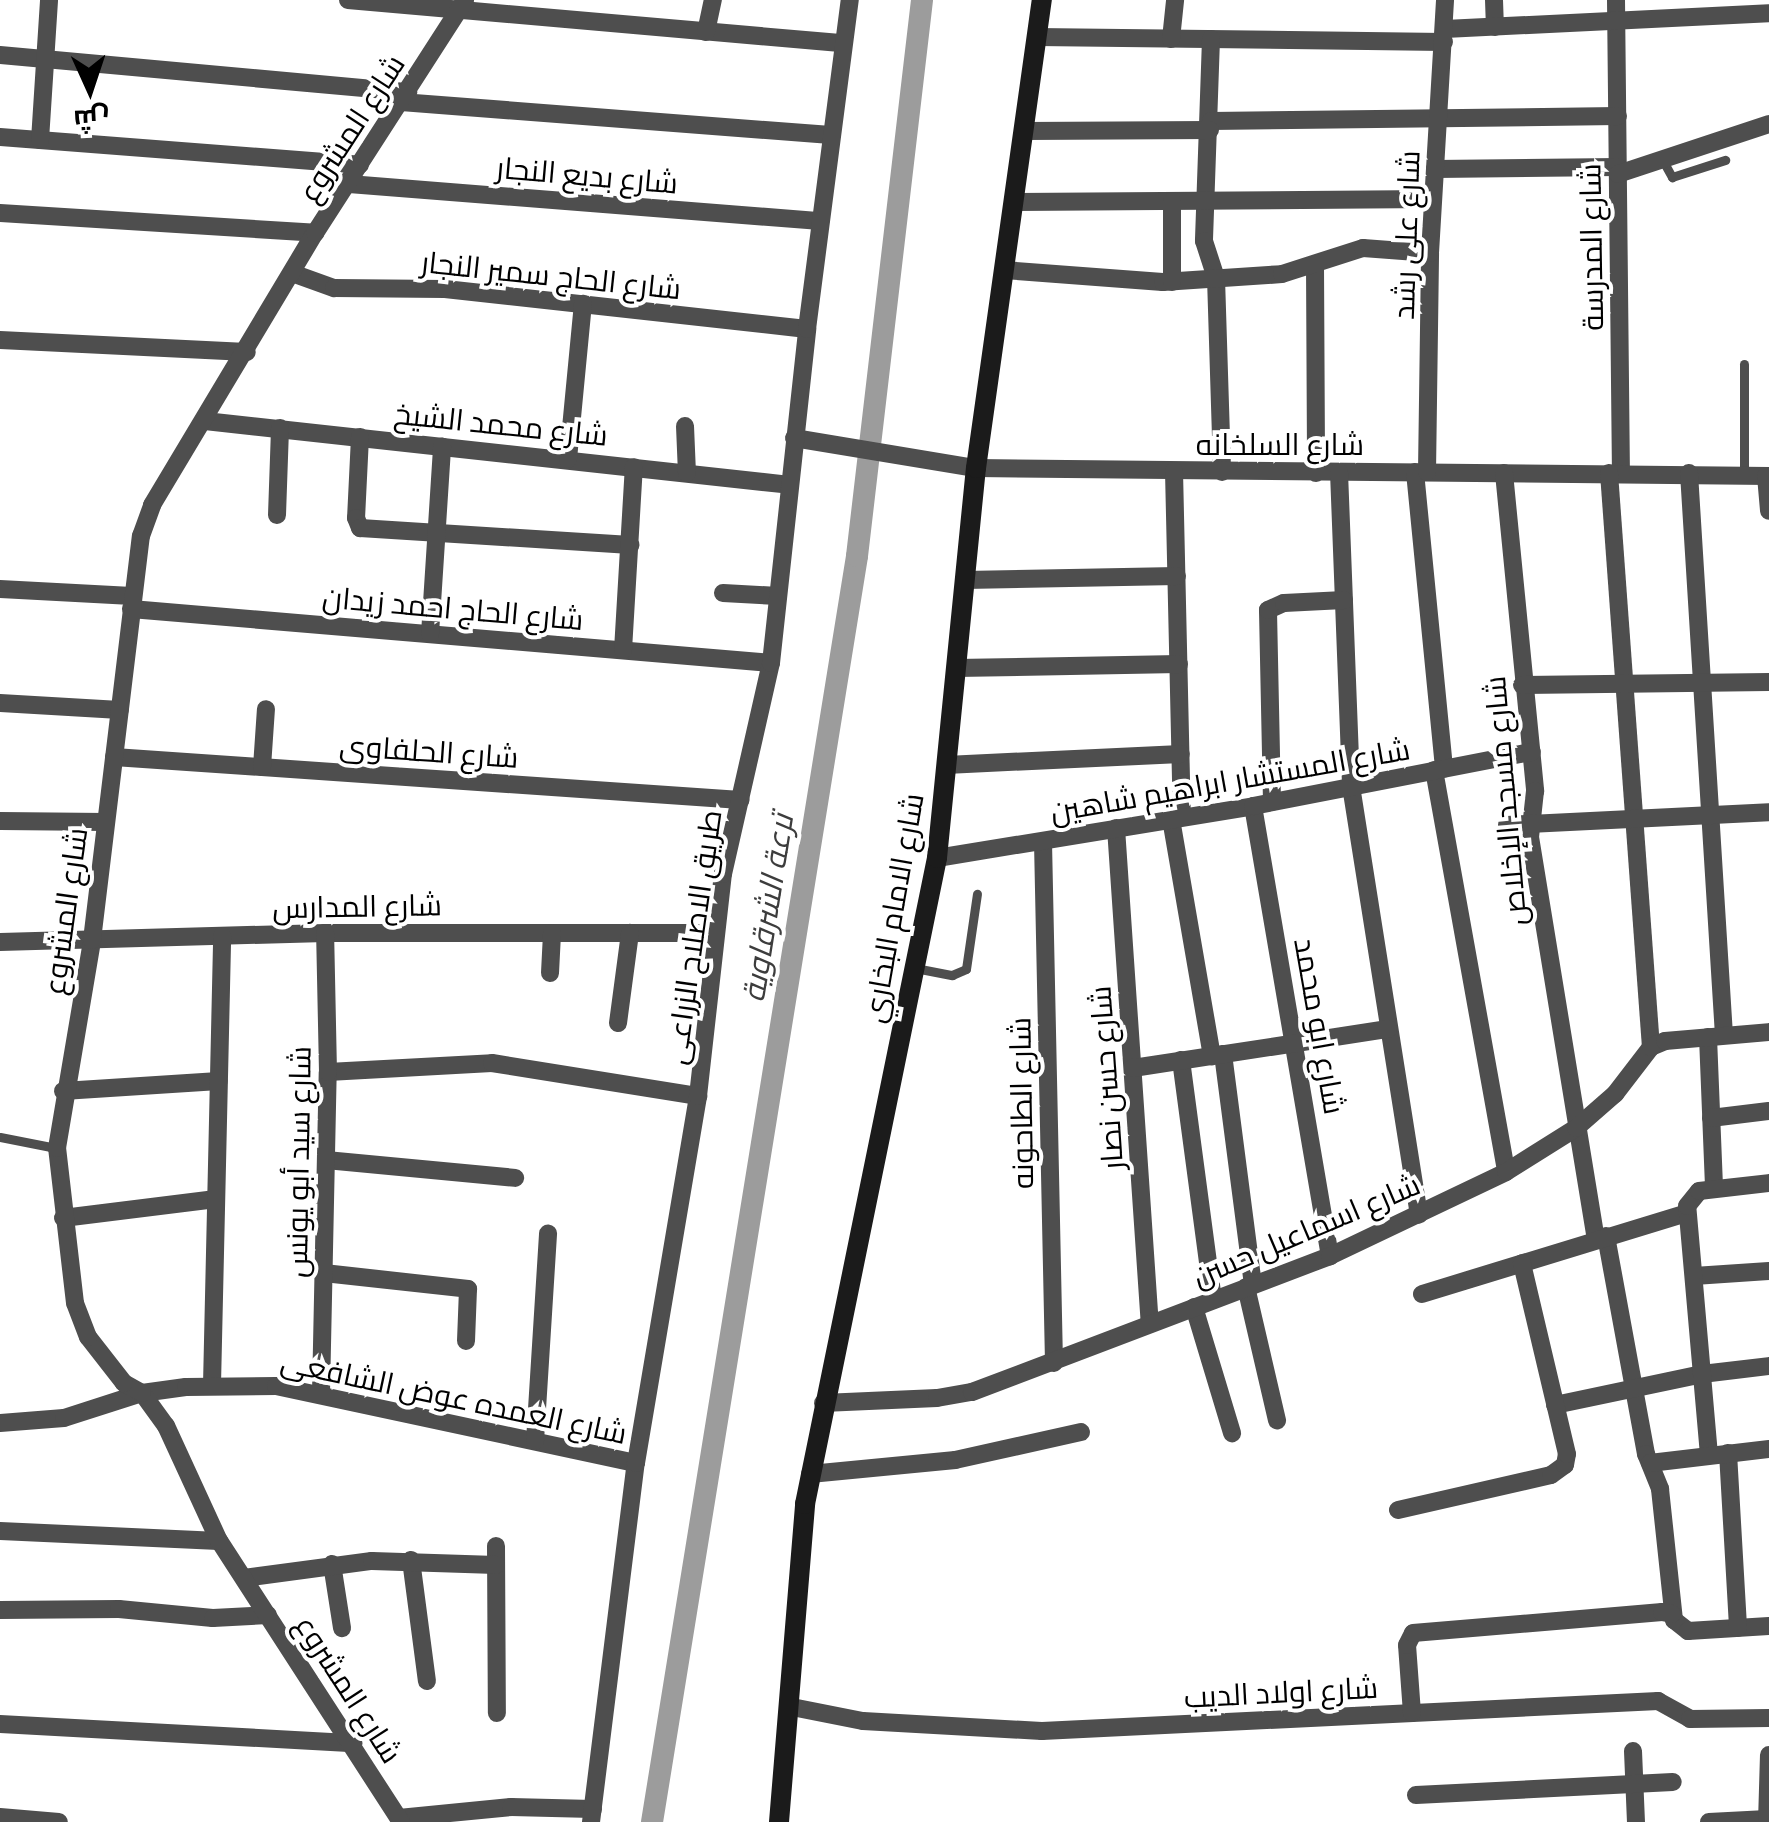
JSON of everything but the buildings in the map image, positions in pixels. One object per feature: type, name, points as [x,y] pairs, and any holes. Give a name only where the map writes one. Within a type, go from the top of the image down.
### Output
[{"type":"street","points":[[40,140],[42,58],[49,0]]},
{"type":"street","points":[[348,0],[462,4],[706,32],[843,43]]},
{"type":"street","points":[[706,32],[713,0]]},
{"type":"street","name":"طريق الاصلاح الزراعى","points":[[592,1816],[636,1463],[698,1096],[715,933],[771,662],[806,330],[850,0]]},
{"type":"street","name":"شارع الامام البخاري","points":[[779,1822],[810,1474],[937,858],[976,468],[1042,0]]},
{"type":"street","points":[[1171,39],[1174,0]]},
{"type":"street","name":"شارع على رشد","points":[[1444,0],[1421,472],[1438,769],[1506,1172]]},
{"type":"street","points":[[1494,0],[1494,26]]},
{"type":"street","name":"شارع المدرسة","points":[[1616,0],[1615,473],[1624,684],[1651,1047]]},
{"type":"street","name":"شارع المشروع","points":[[400,1820],[353,1742],[219,1541],[166,1426],[142,1394],[99,1356],[80,1322],[63,1218],[57,1148],[63,1092],[92,940],[134,564],[152,505],[315,233],[462,4]]},
{"type":"street","points":[[1036,37],[1445,36],[1494,26],[1760,9]]},
{"type":"street","points":[[1211,39],[1204,241],[1216,278],[1222,472]]},
{"type":"street","points":[[0,55],[832,136]]},
{"type":"street","points":[[1024,130],[1618,116]]},
{"type":"street","points":[[1435,169],[1618,171],[1769,124]]},
{"type":"street","points":[[0,137],[360,165]]},
{"type":"street","name":"شارع بديع النجار","points":[[350,184],[821,222]]},
{"type":"street","points":[[1014,202],[1433,199]]},
{"type":"street","points":[[1172,201],[1172,282]]},
{"type":"street","points":[[0,213],[315,233]]},
{"type":"street","points":[[1004,270],[1172,282],[1282,274],[1363,248],[1430,253]]},
{"type":"street","points":[[1315,265],[1316,473]]},
{"type":"street","name":"شارع الحاج سمير النجار","points":[[292,273],[334,288],[445,289],[806,330]]},
{"type":"street","points":[[568,459],[583,304]]},
{"type":"street","points":[[0,340],[247,352]]},
{"type":"street","name":"شارع محمد الشيخ","points":[[206,420],[790,485]]},
{"type":"street","points":[[685,426],[687,473]]},
{"type":"street","points":[[277,515],[280,428]]},
{"type":"street","points":[[360,437],[356,524],[367,530],[630,546]]},
{"type":"street","name":"شارع السلخانه","points":[[794,438],[976,468],[1768,476]]},
{"type":"street","points":[[430,634],[442,446]]},
{"type":"street","points":[[623,650],[634,467]]},
{"type":"street","points":[[1174,471],[1181,754],[1177,818],[1218,1055],[1250,1286],[1277,1420]]},
{"type":"street","points":[[1338,472],[1351,786],[1420,1215]]},
{"type":"street","name":"شارع مسجد الإخلاص","points":[[1504,473],[1535,791],[1529,823],[1576,1128],[1633,1390],[1660,1489],[1672,1614]]},
{"type":"street","points":[[1689,473],[1703,682],[1716,1036],[1714,1189]]},
{"type":"street","points":[[1768,476],[1769,511]]},
{"type":"street","points":[[965,580],[1177,576]]},
{"type":"street","name":"شارع الحاج احمد زيدان","points":[[0,589],[430,634],[771,662]]},
{"type":"street","points":[[723,593],[778,596]]},
{"type":"street","name":"شارع ابو محمد","points":[[1330,1256],[1262,804],[1265,619],[1268,610],[1284,602],[1344,600]]},
{"type":"street","points":[[956,668],[1179,664]]},
{"type":"street","points":[[1522,685],[1769,682]]},
{"type":"street","points":[[0,703],[120,710]]},
{"type":"street","points":[[262,767],[266,709]]},
{"type":"street","name":"شارع المستشار ابراهيم شاهين","points":[[937,858],[1262,804],[1532,752]]},
{"type":"street","points":[[946,765],[1181,754]]},
{"type":"street","name":"شارع الحلفاوى","points":[[114,756],[740,800]]},
{"type":"street","points":[[1507,825],[1769,812]]},
{"type":"street","points":[[0,821],[106,822]]},
{"type":"street","name":"شارع حسن نصار","points":[[1116,828],[1150,1324]]},
{"type":"street","name":"شارع الطاحونه","points":[[1043,842],[1054,1362]]},
{"type":"street","name":"شارع المدارس","points":[[0,942],[325,933],[715,933]]},
{"type":"street","name":"شارع سيد أبو يونس","points":[[320,1393],[328,1072],[325,933]]},
{"type":"street","points":[[550,973],[552,933]]},
{"type":"street","points":[[618,1024],[630,933]]},
{"type":"street","points":[[212,1385],[222,936]]},
{"type":"street","points":[[1132,1068],[1388,1028]]},
{"type":"street","points":[[1651,1047],[1665,1041],[1769,1032]]},
{"type":"street","name":"شارع اسماعيل حسن","points":[[823,1403],[955,1396],[1330,1256],[1506,1172],[1576,1128],[1615,1094],[1651,1047]]},
{"type":"street","points":[[1181,1060],[1213,1300]]},
{"type":"street","points":[[328,1072],[492,1063],[698,1096]]},
{"type":"street","points":[[63,1092],[219,1081]]},
{"type":"street","points":[[1712,1118],[1769,1112]]},
{"type":"street","points":[[326,1160],[515,1178]]},
{"type":"street","points":[[1738,1628],[1718,1454],[1702,1374],[1687,1213],[1693,1194],[1769,1182]]},
{"type":"street","points":[[63,1218],[216,1198]]},
{"type":"street","points":[[1422,1294],[1687,1213]]},
{"type":"street","points":[[534,1441],[548,1232]]},
{"type":"street","points":[[1398,1510],[1551,1475],[1564,1465],[1567,1454],[1522,1262]]},
{"type":"street","points":[[1694,1276],[1769,1271]]},
{"type":"street","points":[[324,1273],[468,1289],[466,1341]]},
{"type":"street","points":[[1194,1307],[1232,1433]]},
{"type":"street","points":[[1556,1405],[1702,1374],[1769,1366]]},
{"type":"street","name":"شارع العمده عوض الشافعى","points":[[0,1423],[64,1418],[142,1394],[212,1385],[276,1386],[636,1463]]},
{"type":"street","points":[[810,1474],[954,1460],[1081,1432]]},
{"type":"street","points":[[1650,1463],[1769,1449]]},
{"type":"street","points":[[0,1530],[219,1541]]},
{"type":"street","points":[[244,1578],[332,1564],[496,1556],[497,1713]]},
{"type":"street","points":[[411,1560],[427,1681]]},
{"type":"street","points":[[332,1564],[342,1628]]},
{"type":"street","points":[[0,1610],[119,1609],[212,1618],[268,1615]]},
{"type":"street","points":[[1412,1713],[1407,1644],[1413,1632],[1662,1612],[1672,1614],[1681,1630],[1769,1626]]},
{"type":"street","name":"شارع اولاد الديب","points":[[792,1707],[882,1722],[1054,1731],[1658,1701],[1690,1719],[1769,1718]]},
{"type":"street","points":[[0,1724],[353,1742]]},
{"type":"street","points":[[1634,1751],[1636,1822]]},
{"type":"street","points":[[1709,1822],[1768,1812],[1769,1755]]},
{"type":"street","points":[[1416,1795],[1674,1782]]},
{"type":"street","points":[[400,1820],[511,1807],[592,1816]]},
{"type":"street","points":[[0,1818],[58,1822]]},
{"type":"lane","points":[[1662,160],[1672,176],[1725,160]]},
{"type":"lane","points":[[1744,364],[1744,475]]},
{"type":"lane","points":[[915,968],[952,975],[966,969],[977,894]]},
{"type":"lane","points":[[0,1137],[57,1148]]},
{"type":"waterway","name":"ترعة الشرقاوية","points":[[652,1822],[857,556],[922,0]]}]
